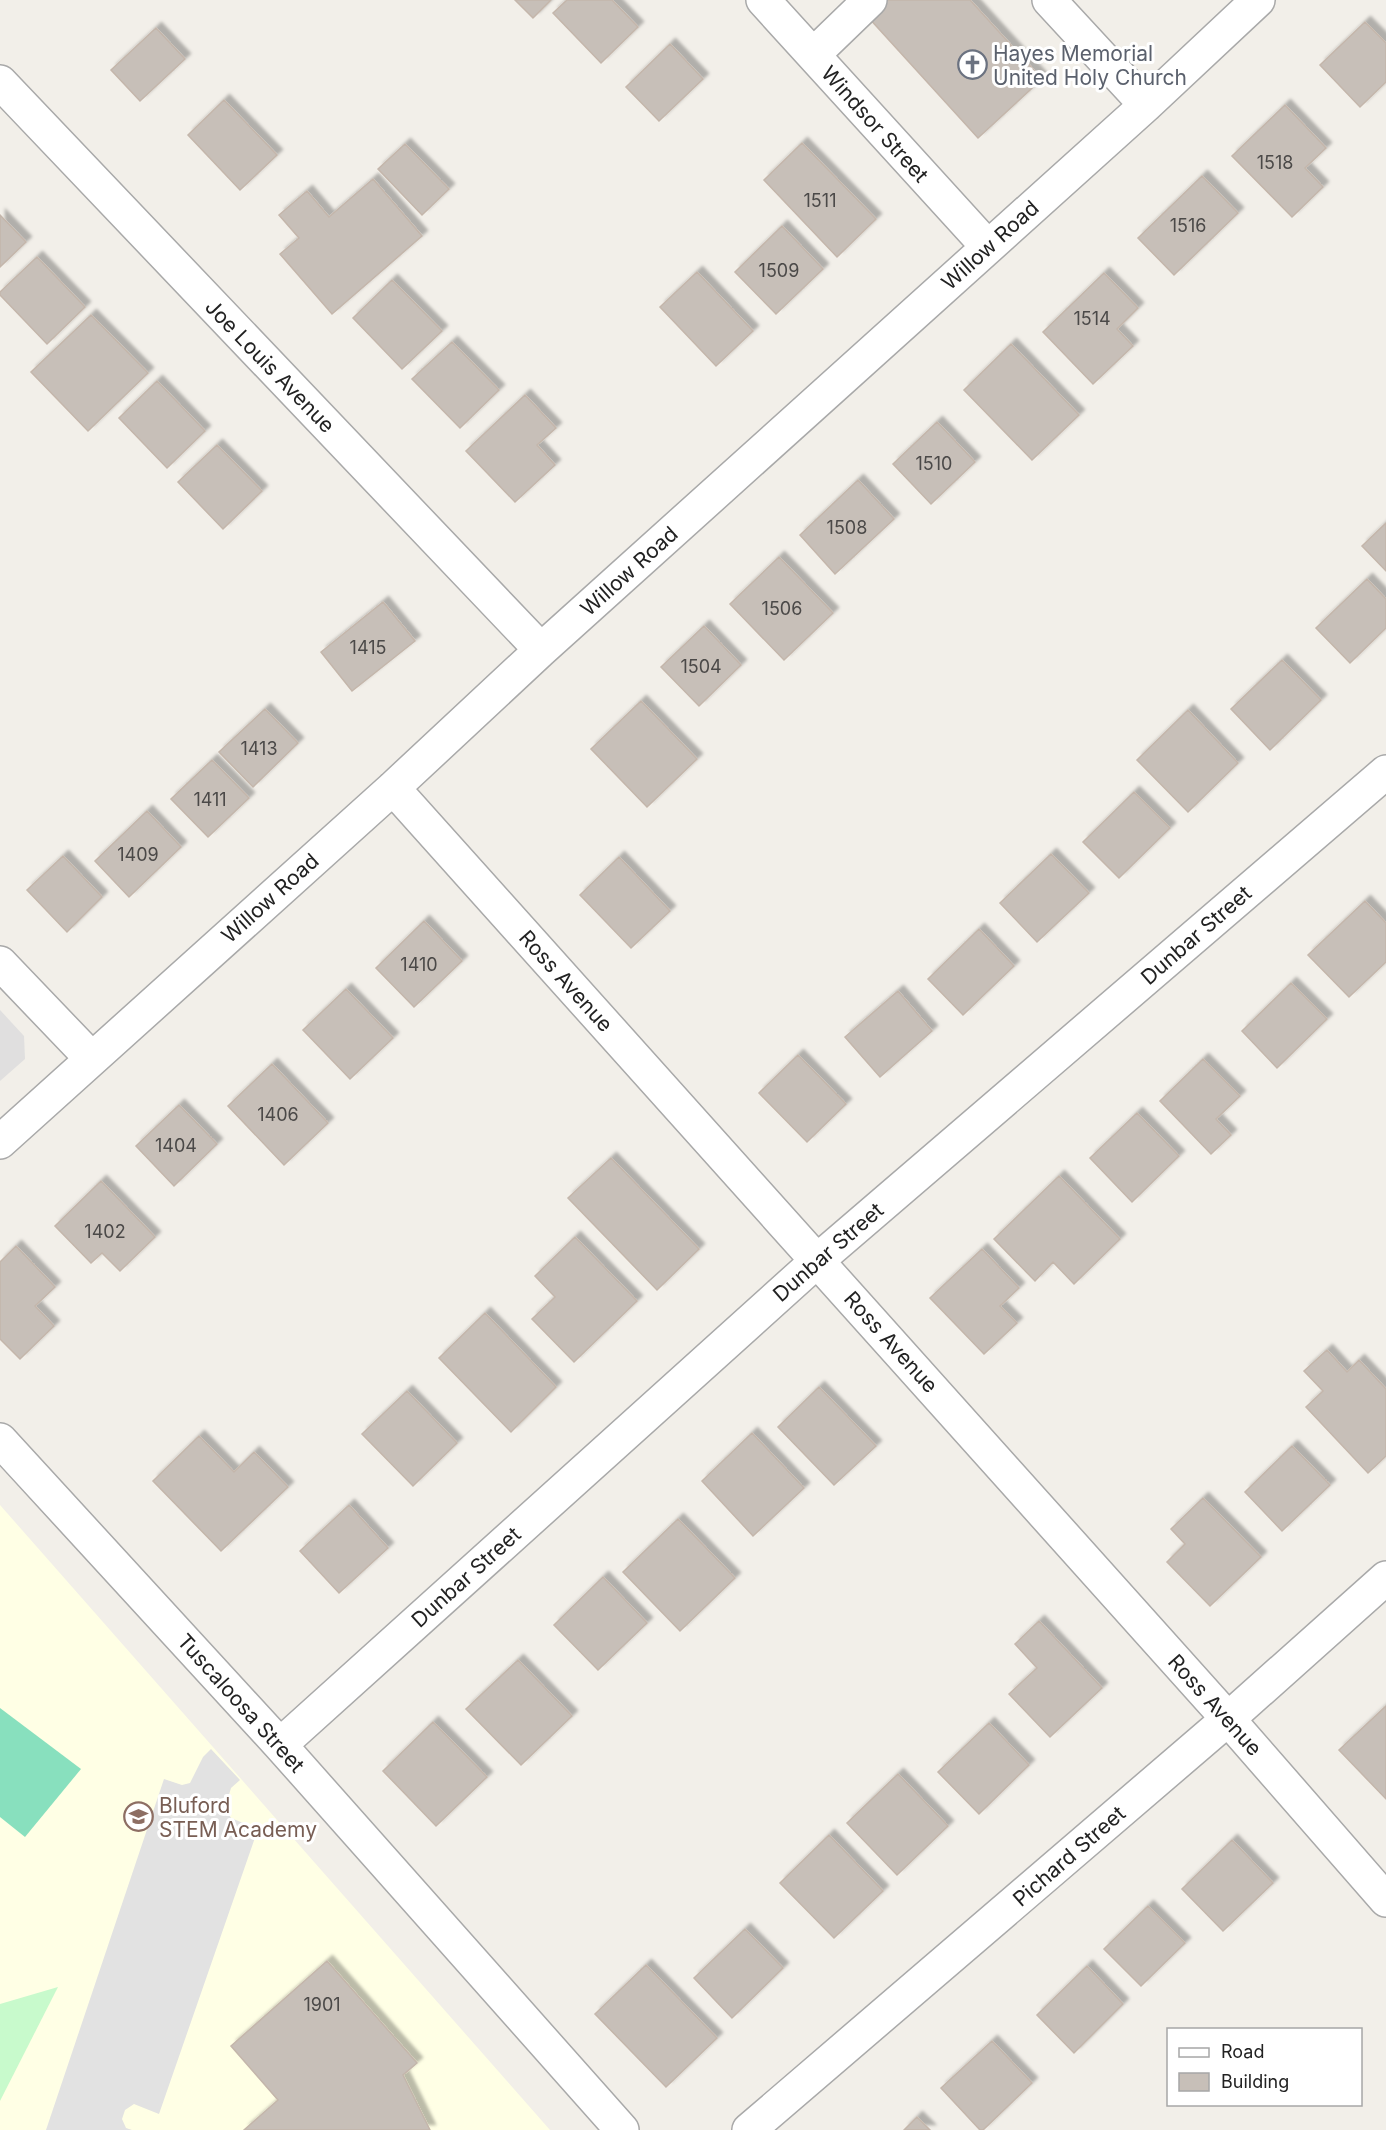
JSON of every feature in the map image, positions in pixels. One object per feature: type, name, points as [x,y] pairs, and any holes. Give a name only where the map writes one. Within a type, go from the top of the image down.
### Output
[{"type":"street","name":"Windsor Street","points":[[763,0],[988,247]]},
{"type":"street","points":[[813,55],[870,0]]},
{"type":"street","points":[[1049,0],[1146,105]]},
{"type":"street","name":"Willow Road","points":[[0,1142],[393,788],[540,650],[1146,105],[1258,0]]},
{"type":"street","name":"Joe Louis Avenue","points":[[0,82],[540,650]]},
{"type":"street","name":"Dunbar Street","points":[[280,1745],[818,1260],[1386,772]]},
{"type":"street","name":"Ross Avenue","points":[[393,788],[1228,1719],[1386,1900]]},
{"type":"street","points":[[0,963],[92,1059]]},
{"type":"street","name":"Tuscaloosa Street","points":[[0,1440],[280,1745],[622,2130]]},
{"type":"street","name":"Pichard Street","points":[[749,2130],[1228,1719],[1386,1578]]},
{"type":"shaded area","points":[[0,1010],[24,1036],[25,1059],[0,1081]]},
{"type":"shaded area","name":"Bluford STEM Academy","points":[[0,1505],[550,2130],[0,2130]]},
{"type":"shaded area","points":[[211,1749],[240,1780],[231,1788],[225,1808],[231,1818],[258,1829],[159,2114],[134,2104],[125,2110],[122,2119],[126,2128],[132,2130],[46,2130],[164,1779],[182,1785],[190,1783],[203,1757]]},
{"type":"green space","points":[[0,1708],[81,1769],[25,1837],[0,1817]]},
{"type":"green space","points":[[58,1987],[0,2101],[0,2004]]},
{"type":"building","points":[[515,0],[551,0],[533,18]]},
{"type":"building","points":[[567,0],[612,0],[638,27],[601,63],[553,13]]},
{"type":"building","points":[[887,0],[970,0],[1042,79],[978,138],[868,17]]},
{"type":"building","points":[[1365,22],[1386,43],[1386,82],[1360,107],[1320,65]]},
{"type":"building","points":[[156,28],[185,59],[140,101],[111,70]]},
{"type":"building","points":[[670,44],[703,79],[659,121],[626,87]]},
{"type":"building","points":[[224,100],[277,155],[240,190],[188,135]]},
{"type":"building","points":[[1285,105],[1326,148],[1305,168],[1323,187],[1292,217],[1232,156]]},
{"type":"building","points":[[802,143],[876,219],[837,257],[764,180]]},
{"type":"building","points":[[405,144],[449,189],[422,215],[378,169]]},
{"type":"building","points":[[1202,176],[1238,213],[1174,275],[1138,238]]},
{"type":"building","points":[[373,179],[422,236],[332,314],[280,254],[299,238],[279,215],[307,191],[329,217]]},
{"type":"building","points":[[0,215],[26,242],[0,267]]},
{"type":"building","points":[[782,226],[823,269],[776,314],[735,272]]},
{"type":"building","points":[[37,257],[85,307],[47,344],[0,295],[0,292]]},
{"type":"building","points":[[697,272],[753,331],[716,366],[660,307]]},
{"type":"building","points":[[1104,273],[1138,308],[1117,329],[1133,346],[1093,384],[1043,332]]},
{"type":"building","points":[[392,280],[442,331],[402,369],[353,318]]},
{"type":"building","points":[[91,315],[148,373],[88,431],[31,372]]},
{"type":"building","points":[[452,342],[499,390],[460,428],[412,379]]},
{"type":"building","points":[[1011,344],[1079,415],[1032,460],[964,390]]},
{"type":"building","points":[[157,381],[205,431],[167,468],[119,418]]},
{"type":"building","points":[[525,395],[556,428],[537,445],[555,465],[515,502],[466,451]]},
{"type":"building","points":[[937,422],[975,462],[931,504],[893,464]]},
{"type":"building","points":[[217,445],[262,491],[223,529],[178,482]]},
{"type":"building","points":[[858,480],[894,519],[835,574],[800,535]]},
{"type":"building","points":[[1386,523],[1386,571],[1362,546]]},
{"type":"building","points":[[779,557],[833,613],[784,660],[730,604]]},
{"type":"building","points":[[1367,579],[1386,599],[1386,628],[1350,663],[1316,628]]},
{"type":"building","points":[[383,602],[415,641],[352,691],[321,652]]},
{"type":"building","points":[[704,626],[741,665],[699,706],[661,667]]},
{"type":"building","points":[[1282,660],[1321,700],[1270,750],[1231,709]]},
{"type":"building","points":[[641,701],[697,759],[647,807],[591,749]]},
{"type":"building","points":[[265,709],[298,743],[253,787],[219,752]]},
{"type":"building","points":[[1188,710],[1238,763],[1188,812],[1137,760]]},
{"type":"building","points":[[212,760],[249,798],[208,837],[171,799]]},
{"type":"building","points":[[1134,792],[1170,828],[1119,878],[1083,842]]},
{"type":"building","points":[[147,811],[181,847],[129,897],[95,861]]},
{"type":"building","points":[[1051,854],[1089,893],[1037,942],[1000,903]]},
{"type":"building","points":[[63,856],[102,897],[67,932],[27,890]]},
{"type":"building","points":[[619,857],[670,911],[631,948],[580,895]]},
{"type":"building","points":[[1365,901],[1386,923],[1386,962],[1349,997],[1308,955]]},
{"type":"building","points":[[424,921],[462,961],[414,1007],[376,968]]},
{"type":"building","points":[[979,929],[1014,966],[963,1015],[928,979]]},
{"type":"building","points":[[1291,983],[1327,1019],[1277,1068],[1242,1031]]},
{"type":"building","points":[[346,989],[393,1038],[350,1079],[303,1030]]},
{"type":"building","points":[[898,991],[932,1031],[880,1077],[845,1037]]},
{"type":"building","points":[[798,1055],[846,1104],[807,1142],[759,1093]]},
{"type":"building","points":[[1203,1059],[1240,1096],[1216,1119],[1231,1135],[1211,1154],[1160,1101]]},
{"type":"building","points":[[272,1064],[328,1123],[284,1165],[228,1106]]},
{"type":"building","points":[[179,1105],[217,1144],[174,1186],[136,1146]]},
{"type":"building","points":[[1137,1113],[1179,1156],[1132,1202],[1090,1158]]},
{"type":"building","points":[[611,1158],[699,1249],[657,1290],[568,1198]]},
{"type":"building","points":[[1059,1176],[1120,1239],[1074,1284],[1053,1262],[1035,1281],[994,1239]]},
{"type":"building","points":[[101,1181],[155,1237],[120,1271],[102,1253],[91,1263],[55,1226]]},
{"type":"building","points":[[575,1237],[637,1301],[574,1362],[532,1319],[555,1297],[535,1276]]},
{"type":"building","points":[[16,1246],[55,1287],[35,1306],[54,1326],[20,1359],[0,1339],[0,1262]]},
{"type":"building","points":[[982,1249],[1019,1288],[1000,1306],[1017,1323],[984,1354],[930,1298]]},
{"type":"building","points":[[485,1313],[556,1387],[511,1432],[439,1358]]},
{"type":"building","points":[[1327,1350],[1347,1372],[1359,1360],[1386,1389],[1386,1456],[1368,1473],[1306,1407],[1323,1391],[1304,1371]]},
{"type":"building","points":[[819,1387],[876,1446],[834,1485],[778,1427]]},
{"type":"building","points":[[407,1391],[457,1443],[413,1486],[362,1434]]},
{"type":"building","points":[[752,1433],[804,1488],[753,1536],[702,1481]]},
{"type":"building","points":[[199,1436],[234,1472],[254,1452],[288,1487],[221,1551],[153,1481]]},
{"type":"building","points":[[1292,1446],[1330,1485],[1282,1531],[1245,1492]]},
{"type":"building","points":[[1203,1498],[1261,1557],[1210,1606],[1167,1562],[1185,1544],[1171,1529]]},
{"type":"building","points":[[349,1505],[388,1548],[339,1593],[300,1551]]},
{"type":"building","points":[[678,1519],[735,1578],[680,1631],[623,1572]]},
{"type":"building","points":[[603,1577],[647,1623],[598,1670],[554,1625]]},
{"type":"building","points":[[1039,1621],[1102,1688],[1050,1737],[1009,1694],[1037,1668],[1015,1644]]},
{"type":"building","points":[[518,1660],[572,1716],[521,1765],[466,1709]]},
{"type":"building","points":[[1386,1706],[1386,1799],[1339,1750]]},
{"type":"building","points":[[433,1722],[487,1777],[436,1826],[383,1771]]},
{"type":"building","points":[[989,1723],[1029,1765],[979,1814],[938,1772]]},
{"type":"building","points":[[898,1774],[948,1826],[897,1875],[847,1823]]},
{"type":"building","points":[[829,1835],[883,1891],[834,1938],[780,1883]]},
{"type":"building","points":[[1232,1840],[1273,1883],[1223,1931],[1182,1889]]},
{"type":"building","points":[[1148,1906],[1185,1943],[1141,1986],[1104,1949]]},
{"type":"building","points":[[745,1929],[783,1968],[732,2018],[694,1978]]},
{"type":"building","points":[[327,1961],[417,2063],[403,2075],[430,2130],[244,2130],[278,2100],[231,2046]]},
{"type":"building","points":[[646,1965],[717,2038],[666,2087],[595,2014]]},
{"type":"building","points":[[1087,1966],[1123,2004],[1074,2053],[1037,2015]]},
{"type":"building","points":[[992,2041],[1032,2083],[983,2130],[980,2130],[941,2088]]},
{"type":"building","points":[[917,2117],[930,2130],[904,2130]]},
{"type":"place","name":"Hayes Memorial United Holy Church","points":[[972,65]]},
{"type":"place","name":"Bluford STEM Academy","points":[[138,1817]]}]
